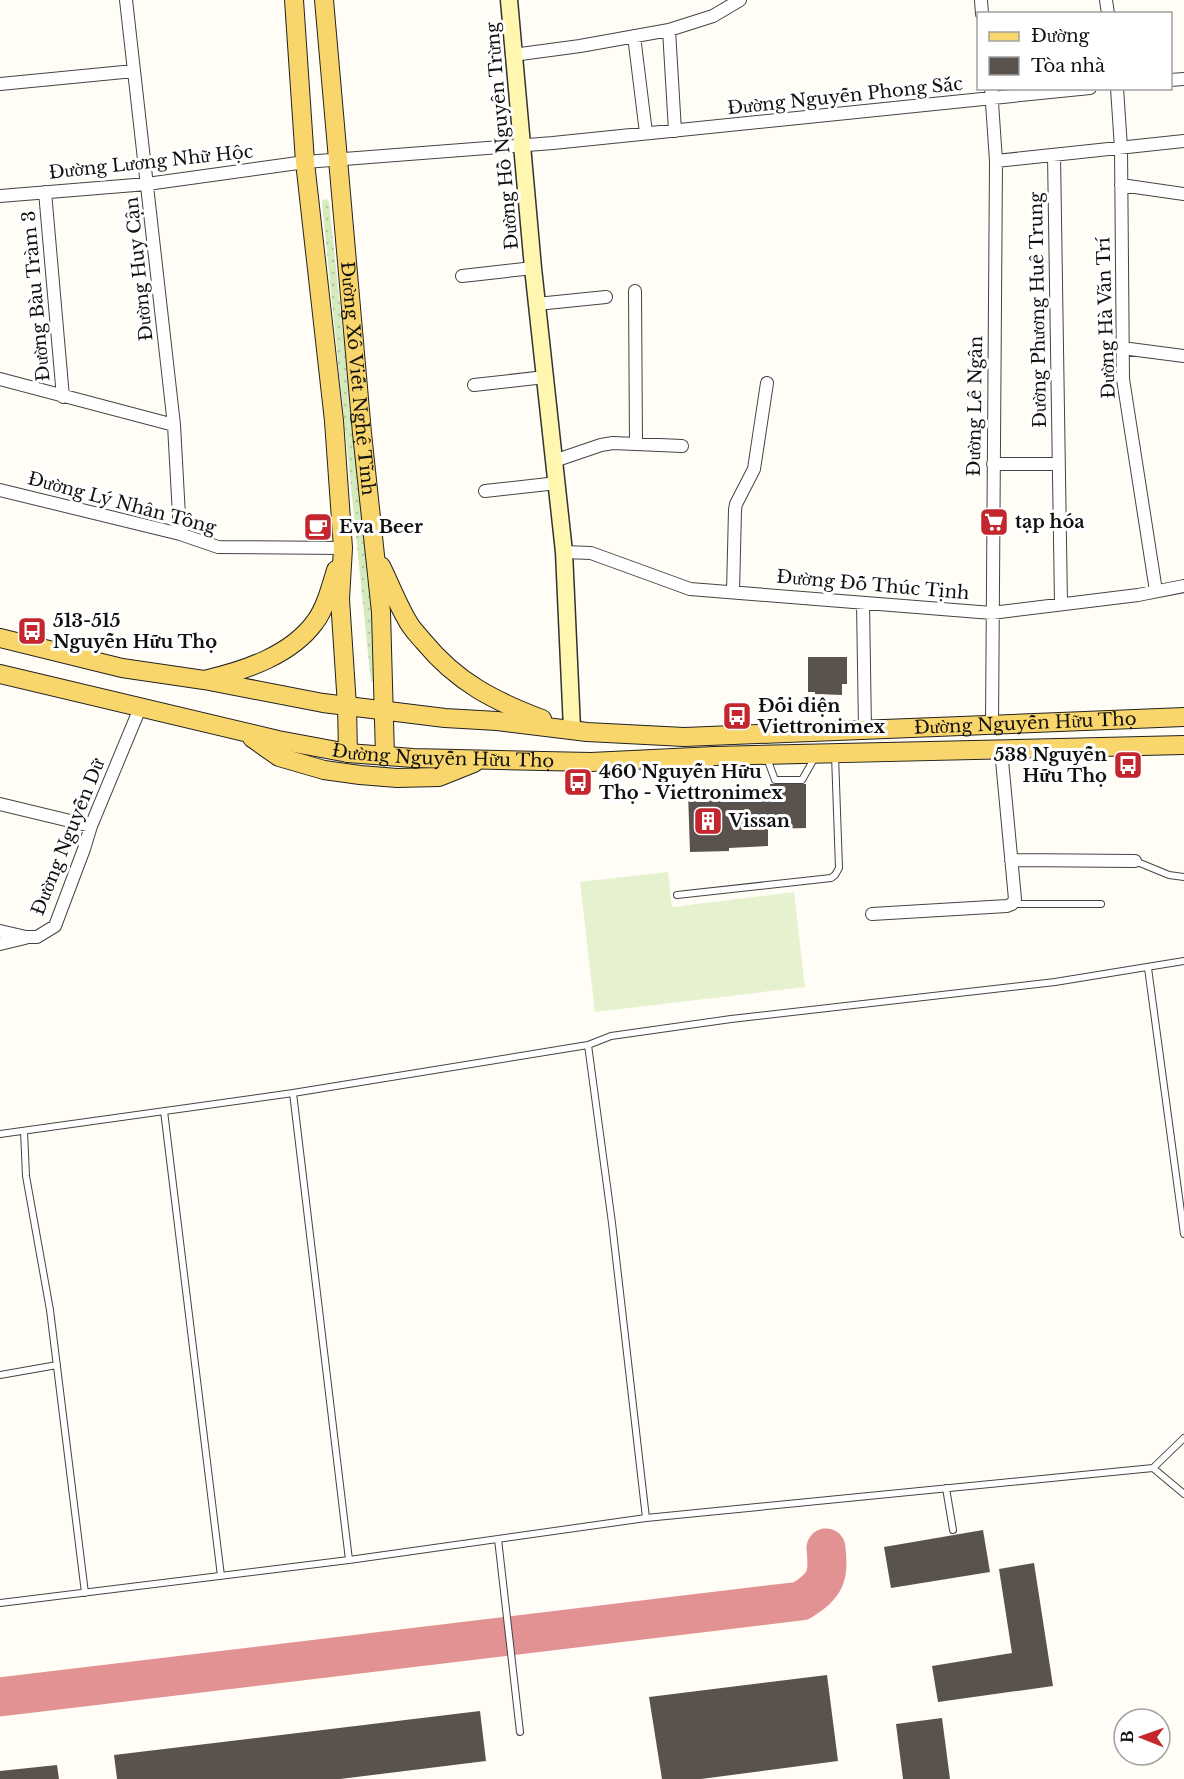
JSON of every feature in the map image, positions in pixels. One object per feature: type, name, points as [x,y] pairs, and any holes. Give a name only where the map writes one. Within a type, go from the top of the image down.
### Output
[{"type":"main road","name":"Đường Xô Viết Nghệ Tĩnh","points":[[294,0],[305,162],[334,421],[343,548],[340,599],[348,753]]},
{"type":"main road","name":"Đường Xô Viết Nghệ Tĩnh","points":[[324,0],[381,612],[385,756]]},
{"type":"main road","points":[[204,680],[243,670],[266,660],[305,635],[316,620],[343,548]]},
{"type":"main road","points":[[374,550],[408,622],[431,650],[460,677],[479,691],[505,705],[572,729]]},
{"type":"main road","name":"Đường Nguyễn Hữu Thọ","points":[[0,638],[122,668],[204,680],[347,706],[648,736],[684,737],[1184,717]]},
{"type":"main road","name":"Đường Nguyễn Hữu Thọ","points":[[0,674],[243,732],[348,753],[385,756],[591,762],[765,755],[1184,745]]},
{"type":"main road","points":[[243,732],[279,757],[324,770],[360,775],[398,778],[438,777],[480,760]]},
{"type":"street","name":"Đường Huy Cận","points":[[126,0],[174,425],[180,534]]},
{"type":"street","name":"Đường Hồ Nguyên Trừng","points":[[509,0],[533,268],[564,552],[572,729]]},
{"type":"street","points":[[513,55],[669,30],[713,16],[740,0]]},
{"type":"street","points":[[669,30],[675,131]]},
{"type":"street","points":[[634,36],[646,133]]},
{"type":"street","points":[[0,84],[134,70]]},
{"type":"street","name":"Đường Nguyễn Phong Sắc","points":[[338,160],[521,146],[675,131],[991,94],[1057,90]]},
{"type":"street","name":"Đường Hà Văn Trí","points":[[1117,90],[1121,148],[1123,379],[1156,591]]},
{"type":"street","name":"Đường Lê Ngân","points":[[991,94],[996,161],[992,725]]},
{"type":"street","points":[[996,161],[1184,141]]},
{"type":"street","name":"Đường Phương Huê Trung","points":[[1054,155],[1061,604]]},
{"type":"street","name":"Đường Lương Nhữ Hộc","points":[[0,196],[147,184],[305,162],[338,160]]},
{"type":"street","points":[[1120,185],[1184,194]]},
{"type":"street","name":"Đường Bàu Tràm 3","points":[[45,192],[63,397]]},
{"type":"street","name":"Đường Hồ Nguyên Trừng","points":[[462,276],[533,268]]},
{"type":"street","points":[[635,291],[636,444]]},
{"type":"street","points":[[537,304],[606,297]]},
{"type":"street","points":[[1122,348],[1184,356]]},
{"type":"street","points":[[474,385],[545,377]]},
{"type":"street","points":[[0,379],[174,425]]},
{"type":"street","points":[[733,592],[735,510],[754,469],[767,383]]},
{"type":"street","points":[[554,461],[613,443],[682,446]]},
{"type":"street","points":[[993,464],[1058,464]]},
{"type":"street","points":[[485,491],[557,483]]},
{"type":"street","name":"Đường Lý Nhân Tông","points":[[0,490],[180,534],[218,548],[343,548]]},
{"type":"street","name":"Đường Đỗ Thúc Tịnh","points":[[564,552],[591,553],[690,589],[992,613],[1184,586]]},
{"type":"street","points":[[863,603],[865,730]]},
{"type":"street","name":"Đường Nguyễn Dữ","points":[[0,931],[37,937],[55,926],[91,826],[140,708]]},
{"type":"street","name":"Đường Nguyễn Hữu Thọ","points":[[1001,750],[1015,899],[1012,904]]},
{"type":"street","points":[[0,804],[91,826]]},
{"type":"street","points":[[1011,860],[1135,861]]},
{"type":"street","points":[[872,914],[1012,904]]},
{"type":"street","points":[[0,944],[26,937]]},
{"type":"lane","points":[[765,755],[775,780],[802,780],[826,754]]},
{"type":"lane","points":[[677,895],[831,878],[836,875],[839,868],[839,851],[826,754]]},
{"type":"lane","points":[[1135,861],[1168,875],[1184,877]]},
{"type":"lane","points":[[1012,904],[1101,904]]},
{"type":"lane","points":[[0,1134],[293,1093],[588,1045],[611,1036],[731,1019],[1043,983],[1184,961]]},
{"type":"lane","points":[[1148,968],[1184,1234]]},
{"type":"lane","points":[[588,1045],[612,1224],[646,1518]]},
{"type":"lane","points":[[293,1093],[349,1560]]},
{"type":"lane","points":[[164,1111],[221,1576]]},
{"type":"lane","points":[[24,1131],[26,1176],[50,1310],[85,1593]]},
{"type":"lane","points":[[0,1375],[57,1365]]},
{"type":"lane","points":[[0,1603],[349,1560],[646,1518],[1153,1468],[1184,1438]]},
{"type":"lane","points":[[1153,1468],[1184,1494]]},
{"type":"lane","points":[[946,1488],[953,1530]]},
{"type":"lane","points":[[498,1539],[520,1732]]},
{"type":"green space","points":[[326,199],[329,202],[372,607],[376,681],[371,682],[322,204]]},
{"type":"green space","points":[[668,872],[672,907],[794,892],[805,987],[595,1012],[580,882]]},
{"type":"building","points":[[808,657],[847,657],[847,684],[842,684],[842,695],[808,692]]},
{"type":"building","points":[[770,784],[806,784],[806,828],[768,829],[768,846],[729,848],[729,851],[690,852],[688,792],[770,791]]},
{"type":"building","points":[[983,1530],[990,1572],[891,1588],[884,1547]]},
{"type":"building","points":[[1034,1563],[1053,1686],[938,1702],[932,1666],[1012,1653],[999,1569]]},
{"type":"building","points":[[827,1675],[838,1761],[701,1779],[662,1779],[649,1697]]},
{"type":"building","points":[[480,1711],[486,1761],[340,1779],[117,1779],[114,1755]]},
{"type":"building","points":[[942,1718],[950,1779],[903,1779],[896,1724]]},
{"type":"building","points":[[57,1765],[59,1779],[0,1779],[0,1771]]},
{"type":"taxiway","points":[[0,1697],[801,1601],[816,1590],[824,1579],[827,1566],[826,1548]]},
{"type":"place","name":"tạp hóa","points":[[994,522]]},
{"type":"place","name":"Eva Beer","points":[[318,527]]},
{"type":"place","name":"513-515 Nguyễn Hữu Thọ","points":[[32,631]]},
{"type":"place","name":"Đối diện Viettronimex","points":[[737,716]]},
{"type":"place","name":"538 Nguyễn Hữu Thọ","points":[[1128,765]]},
{"type":"place","name":"460 Nguyễn Hữu Thọ - Viettronimex","points":[[578,782]]},
{"type":"place","name":"Vissan","points":[[708,821]]}]
